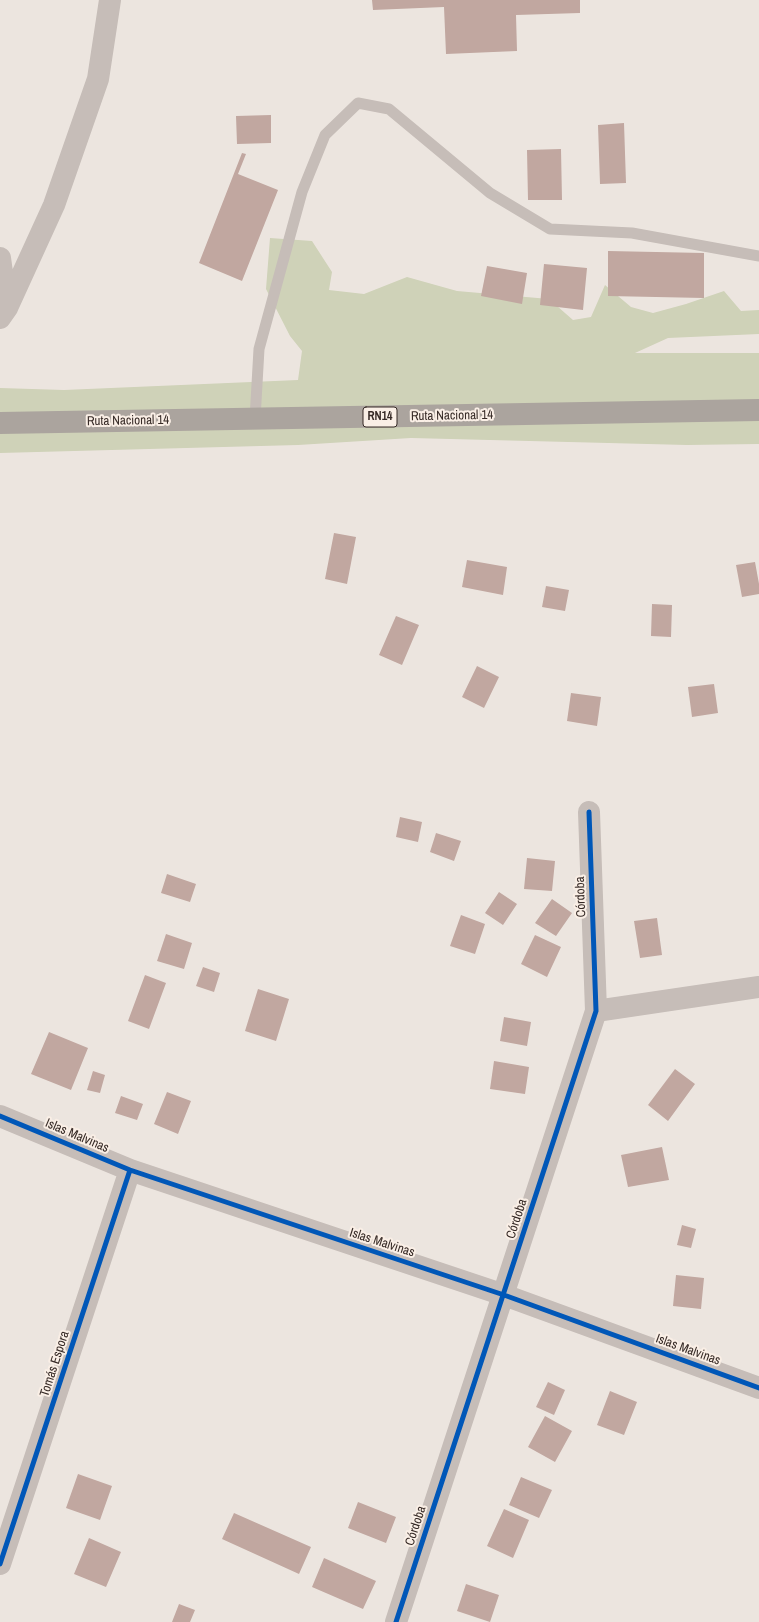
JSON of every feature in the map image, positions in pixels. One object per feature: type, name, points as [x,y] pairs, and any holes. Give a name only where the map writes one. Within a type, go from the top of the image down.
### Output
[{"type":"highway","name":"Ruta Nacional 14","points":[[0,423],[759,410]]},
{"type":"street","points":[[3,313],[54,206],[98,78],[110,0]]},
{"type":"street","points":[[0,258],[3,313]]},
{"type":"street","name":"Córdoba","points":[[396,1622],[596,1011],[589,812]]},
{"type":"street","points":[[596,1011],[759,987]]},
{"type":"street","name":"Islas Malvinas","points":[[0,1116],[130,1170],[504,1295],[759,1388]]},
{"type":"street","name":"Tomás Espora","points":[[0,1564],[130,1170]]},
{"type":"lane","points":[[255,419],[259,349],[302,192],[325,135],[358,103],[389,109],[490,193],[550,229],[632,233],[759,256]]},
{"type":"green space","points":[[270,238],[312,241],[332,272],[329,290],[364,294],[407,277],[457,291],[549,299],[573,320],[591,317],[605,285],[631,307],[653,313],[724,291],[741,311],[759,310],[759,334],[668,338],[635,353],[759,353],[759,444],[687,445],[411,438],[298,445],[0,453],[0,388],[64,390],[298,380],[302,351],[290,336],[266,289]]},
{"type":"building","points":[[372,0],[580,0],[580,13],[516,15],[517,51],[446,54],[444,7],[373,10]]},
{"type":"building","points":[[271,115],[271,143],[237,144],[236,116]]},
{"type":"building","points":[[624,123],[626,183],[600,184],[598,125]]},
{"type":"building","points":[[561,149],[562,200],[528,200],[527,150]]},
{"type":"building","points":[[242,153],[246,154],[238,174],[278,190],[242,281],[199,263]]},
{"type":"building","points":[[608,251],[704,253],[704,298],[608,296]]},
{"type":"building","points":[[544,264],[587,268],[583,310],[540,305]]},
{"type":"building","points":[[487,266],[527,273],[522,304],[481,296]]},
{"type":"building","points":[[334,533],[356,537],[347,584],[325,579]]},
{"type":"building","points":[[467,560],[507,567],[503,595],[462,587]]},
{"type":"building","points":[[755,562],[759,584],[759,594],[742,597],[736,565]]},
{"type":"building","points":[[546,586],[569,590],[565,611],[542,607]]},
{"type":"building","points":[[652,604],[672,605],[671,637],[651,636]]},
{"type":"building","points":[[396,616],[419,625],[402,665],[379,655]]},
{"type":"building","points":[[477,666],[499,677],[484,708],[462,697]]},
{"type":"building","points":[[714,684],[718,713],[692,717],[688,687]]},
{"type":"building","points":[[571,693],[601,697],[597,726],[567,721]]},
{"type":"building","points":[[400,817],[422,822],[418,842],[396,837]]},
{"type":"building","points":[[436,833],[461,841],[454,861],[430,852]]},
{"type":"building","points":[[527,858],[555,861],[552,891],[524,889]]},
{"type":"building","points":[[167,874],[196,884],[190,902],[161,893]]},
{"type":"building","points":[[499,892],[517,904],[503,925],[485,913]]},
{"type":"building","points":[[552,899],[572,913],[556,936],[535,923]]},
{"type":"building","points":[[461,915],[485,924],[475,954],[450,946]]},
{"type":"building","points":[[657,918],[662,955],[640,958],[634,921]]},
{"type":"building","points":[[166,934],[192,943],[184,969],[157,961]]},
{"type":"building","points":[[535,935],[561,947],[547,977],[521,964]]},
{"type":"building","points":[[203,967],[220,973],[214,992],[196,986]]},
{"type":"building","points":[[145,975],[166,983],[149,1029],[128,1021]]},
{"type":"building","points":[[258,989],[289,999],[276,1041],[245,1031]]},
{"type":"building","points":[[504,1017],[531,1022],[527,1046],[500,1041]]},
{"type":"building","points":[[49,1032],[88,1048],[71,1090],[31,1074]]},
{"type":"building","points":[[494,1061],[529,1067],[525,1094],[490,1089]]},
{"type":"building","points":[[675,1069],[695,1084],[668,1121],[648,1105]]},
{"type":"building","points":[[93,1071],[105,1075],[100,1093],[87,1090]]},
{"type":"building","points":[[167,1092],[191,1101],[178,1134],[154,1124]]},
{"type":"building","points":[[121,1096],[143,1104],[137,1120],[115,1113]]},
{"type":"building","points":[[662,1147],[669,1180],[628,1187],[621,1155]]},
{"type":"building","points":[[682,1225],[696,1229],[691,1248],[677,1245]]},
{"type":"building","points":[[676,1275],[704,1278],[701,1309],[673,1306]]},
{"type":"building","points":[[548,1382],[565,1390],[554,1415],[536,1407]]},
{"type":"building","points":[[610,1391],[637,1402],[624,1435],[597,1425]]},
{"type":"building","points":[[545,1416],[572,1431],[555,1462],[528,1447]]},
{"type":"building","points":[[78,1474],[112,1486],[100,1520],[66,1508]]},
{"type":"building","points":[[521,1477],[552,1490],[539,1518],[509,1505]]},
{"type":"building","points":[[358,1502],[396,1517],[386,1543],[348,1528]]},
{"type":"building","points":[[504,1509],[529,1520],[513,1558],[487,1546]]},
{"type":"building","points":[[234,1513],[311,1547],[299,1574],[222,1539]]},
{"type":"building","points":[[89,1538],[121,1552],[106,1587],[74,1574]]},
{"type":"building","points":[[324,1558],[376,1581],[363,1609],[312,1587]]},
{"type":"building","points":[[466,1584],[499,1595],[490,1622],[457,1611]]},
{"type":"building","points":[[179,1604],[195,1610],[190,1622],[172,1622]]},
{"type":"cycle path","points":[[396,1622],[596,1011],[589,812]]},
{"type":"cycle path","points":[[0,1116],[130,1170],[504,1295],[759,1388]]},
{"type":"cycle path","points":[[0,1564],[130,1170]]}]
